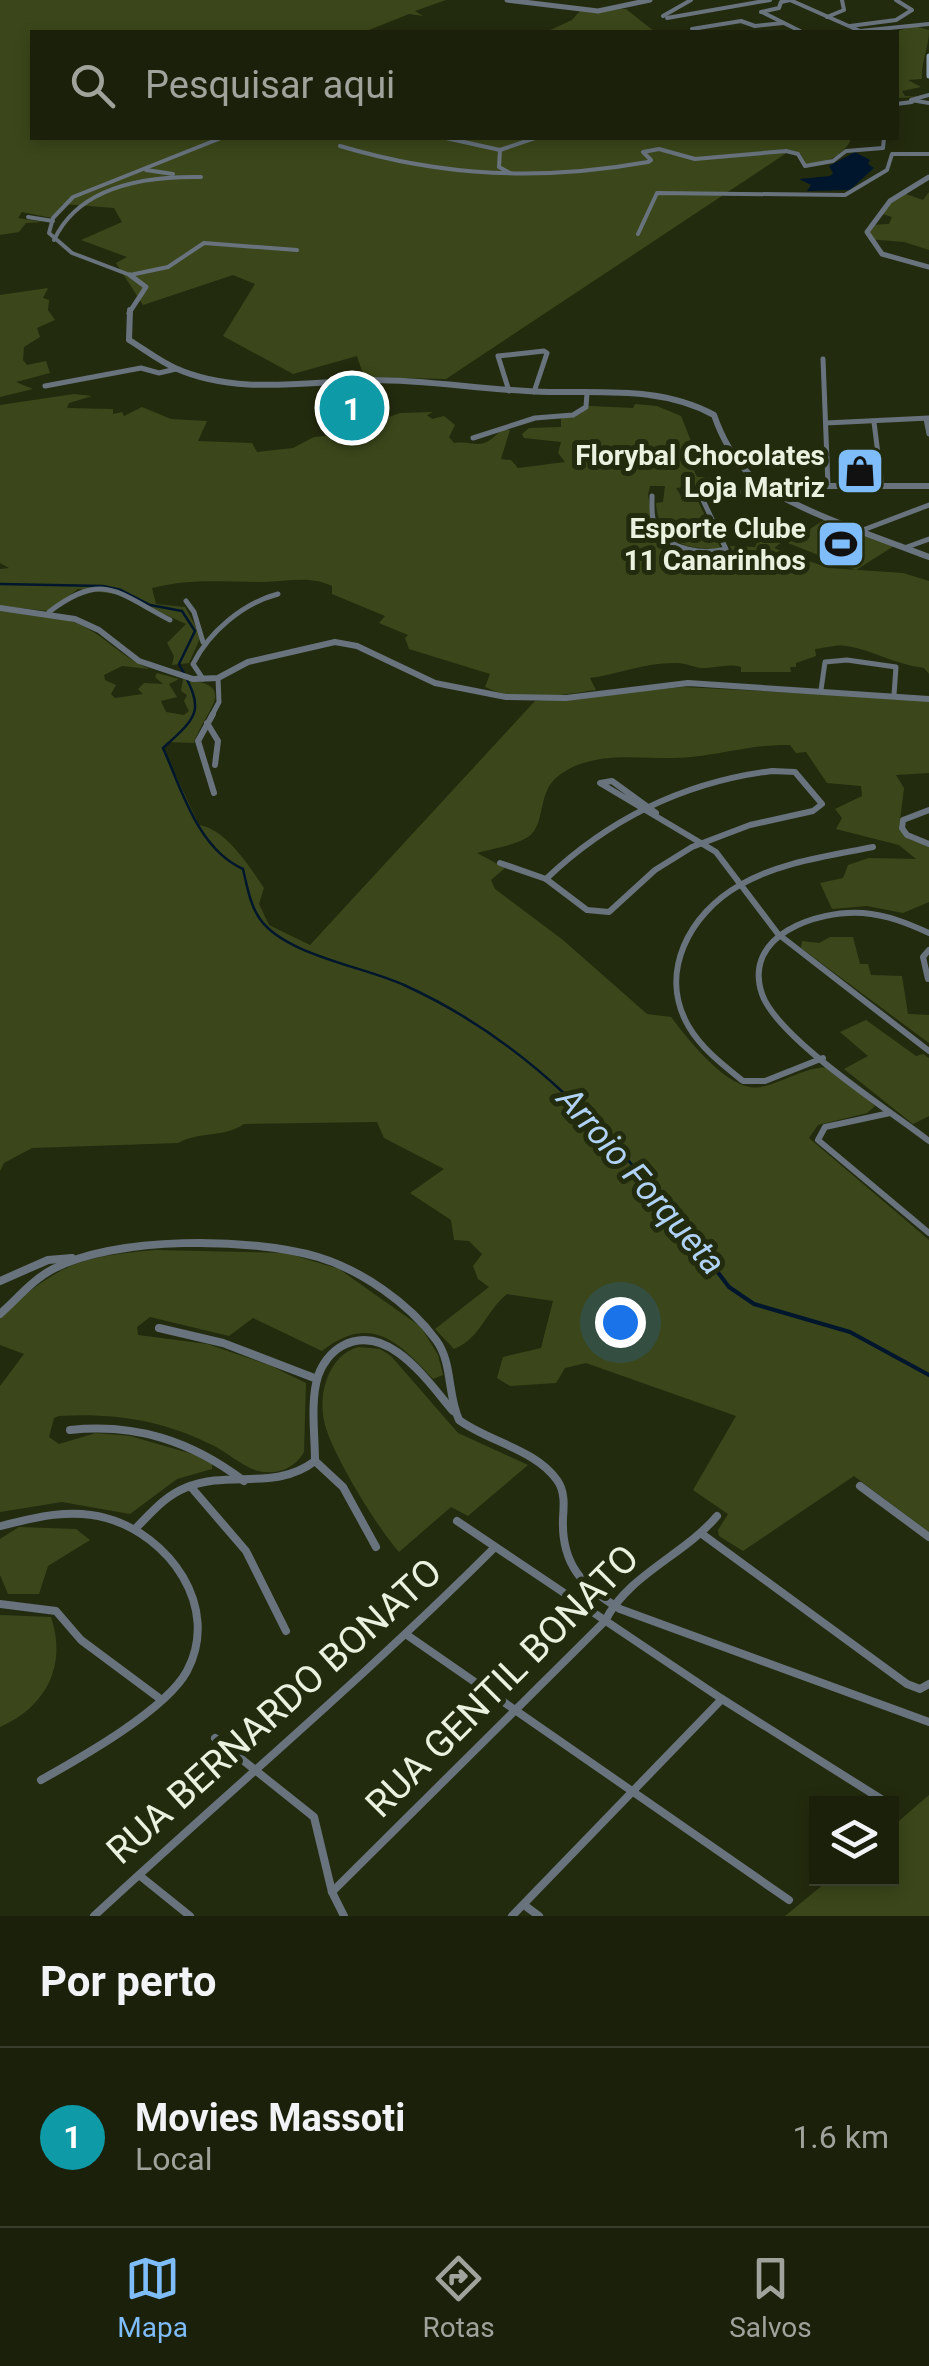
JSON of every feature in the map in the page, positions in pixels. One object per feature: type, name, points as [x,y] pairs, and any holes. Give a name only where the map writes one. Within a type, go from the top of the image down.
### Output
[{"type":"main road","points":[[929,56],[929,76]]},
{"type":"street","points":[[507,0],[592,10],[636,7],[650,0]]},
{"type":"street","points":[[691,0],[666,15],[770,0]]},
{"type":"street","points":[[798,30],[762,12],[780,8],[781,2],[790,0],[844,26],[871,30]]},
{"type":"street","points":[[826,18],[844,10],[842,0]]},
{"type":"street","points":[[844,26],[896,20],[912,10],[896,0]]},
{"type":"street","points":[[692,30],[741,21],[755,29],[784,24]]},
{"type":"street","points":[[892,30],[918,24],[929,27]]},
{"type":"street","points":[[899,104],[928,101]]},
{"type":"street","points":[[216,140],[73,197],[52,221],[50,234],[72,253],[130,274],[146,287],[128,312],[130,340],[176,370],[271,385],[375,380],[508,391],[662,395],[708,410],[718,419],[722,439],[744,471],[803,507],[929,556]]},
{"type":"street","points":[[455,140],[500,150],[529,140]]},
{"type":"street","points":[[340,146],[430,171],[484,178],[609,170],[650,162],[643,153],[650,149],[696,159],[786,150],[798,154],[805,166],[813,167],[846,151],[883,148],[884,140]]},
{"type":"street","points":[[500,150],[498,166],[516,174]]},
{"type":"street","points":[[638,234],[657,193],[846,195],[857,192],[887,170],[892,154],[929,154]]},
{"type":"street","points":[[144,170],[201,177]]},
{"type":"street","points":[[54,240],[69,212],[89,200],[144,181],[179,176]]},
{"type":"street","points":[[929,176],[890,201],[868,232],[871,246],[877,252],[929,267]]},
{"type":"street","points":[[28,217],[52,221]]},
{"type":"street","points":[[130,274],[168,267],[204,243],[297,250]]},
{"type":"street","points":[[508,391],[498,356],[544,351],[548,353],[541,363],[534,392]]},
{"type":"street","points":[[823,359],[828,486]]},
{"type":"street","points":[[45,386],[141,368],[159,373],[176,370]]},
{"type":"street","points":[[473,438],[535,418],[578,413],[586,407],[587,393]]},
{"type":"street","points":[[826,423],[928,418],[929,434]]},
{"type":"street","points":[[874,422],[882,486]]},
{"type":"street","points":[[652,496],[655,526],[660,533],[694,550],[710,553],[726,548],[702,498],[769,486],[929,486]]},
{"type":"street","points":[[863,530],[929,506]]},
{"type":"street","points":[[906,547],[929,539]]},
{"type":"street","points":[[49,612],[83,589],[90,589],[128,599],[170,620]]},
{"type":"street","points":[[198,679],[193,664],[203,642],[255,601],[278,594]]},
{"type":"street","points":[[186,601],[194,612],[203,642]]},
{"type":"street","points":[[0,608],[49,612],[88,624],[131,656],[174,675],[198,679],[218,678],[248,662],[335,642],[358,646],[436,684],[506,697],[566,698],[688,684],[929,699]]},
{"type":"street","points":[[822,690],[825,662],[847,660],[896,667],[894,695]]},
{"type":"street","points":[[214,793],[198,741],[218,702],[218,678]]},
{"type":"street","points":[[207,723],[218,740],[215,765]]},
{"type":"street","points":[[500,864],[546,879],[588,910],[609,912],[640,881],[702,841],[754,823],[818,809],[821,801],[799,774],[780,771],[717,783],[591,838],[546,879]]},
{"type":"street","points":[[650,809],[612,781],[600,783],[702,841],[726,861],[778,934],[929,1051]]},
{"type":"street","points":[[929,810],[903,820],[902,828],[907,836],[929,844]]},
{"type":"street","points":[[823,1058],[765,1081],[743,1081],[700,1042],[680,1010],[675,980],[681,947],[703,912],[741,884],[794,864],[873,847]]},
{"type":"street","points":[[929,933],[902,918],[855,910],[798,920],[778,934],[767,948],[759,975],[768,1008],[786,1030],[929,1141]]},
{"type":"street","points":[[767,948],[793,947]]},
{"type":"street","points":[[928,980],[923,956],[929,950]]},
{"type":"street","points":[[892,1113],[825,1127],[817,1135],[818,1140],[929,1233]]},
{"type":"street","points":[[0,1280],[48,1260],[154,1247],[263,1250],[321,1258],[368,1283],[431,1334],[448,1362],[454,1412]]},
{"type":"street","points":[[0,1314],[51,1270],[83,1258]]},
{"type":"street","points":[[159,1328],[223,1343],[317,1379]]},
{"type":"street","points":[[376,1547],[343,1487],[315,1461],[317,1379],[336,1349],[374,1341],[396,1350],[467,1427],[531,1459],[559,1482],[563,1493],[562,1551],[566,1562],[578,1578],[615,1606],[929,1722]]},
{"type":"street","points":[[70,1430],[94,1426],[169,1439],[206,1453],[244,1481]]},
{"type":"street","points":[[136,1528],[161,1503],[190,1486],[290,1478],[315,1461]]},
{"type":"street","points":[[190,1486],[209,1503],[246,1550],[286,1630]]},
{"type":"street","points":[[860,1486],[929,1537]]},
{"type":"street","points":[[2,1526],[64,1514],[104,1517],[136,1528],[173,1560],[190,1586],[196,1610],[197,1632],[186,1673],[88,1754],[40,1780]]},
{"type":"street","name":"RUA GENTIL BONATO","points":[[332,1892],[605,1621],[616,1599],[702,1534],[717,1516]]},
{"type":"street","points":[[458,1521],[722,1699],[877,1796]]},
{"type":"street","points":[[702,1534],[907,1684],[924,1686]]},
{"type":"street","name":"RUA BERNARDO BONATO","points":[[94,1916],[254,1767],[407,1635],[494,1548]]},
{"type":"street","points":[[0,1604],[56,1611],[81,1640],[159,1698]]},
{"type":"street","points":[[407,1635],[788,1900]]},
{"type":"street","points":[[512,1916],[722,1699]]},
{"type":"street","points":[[215,1738],[314,1817],[332,1892],[344,1916]]},
{"type":"street","points":[[139,1875],[190,1916]]},
{"type":"street","points":[[523,1904],[539,1916]]},
{"type":"green space","points":[[0,0],[446,0],[415,11],[423,16],[409,14],[369,30],[30,30],[30,140],[850,140],[842,152],[812,165],[805,165],[801,154],[791,150],[446,379],[364,377],[357,356],[293,374],[223,336],[255,284],[233,275],[143,305],[116,263],[127,257],[81,240],[122,222],[114,208],[63,204],[52,218],[22,212],[18,218],[43,222],[26,223],[19,232],[0,235]]},
{"type":"green space","points":[[626,9],[652,30],[550,30],[572,20],[581,10]]},
{"type":"green space","points":[[914,26],[929,30],[922,79],[908,80],[921,87],[902,91],[905,96],[920,97],[899,98],[899,30]]},
{"type":"green space","points":[[929,192],[929,250],[904,242],[868,239],[870,225],[889,224],[892,217],[879,213],[903,193],[923,200]]},
{"type":"green space","points":[[48,288],[43,298],[49,300],[48,310],[55,320],[37,328],[40,337],[24,347],[23,360],[27,365],[46,361],[50,373],[16,382],[33,389],[0,397],[0,295]]},
{"type":"green space","points":[[74,394],[92,396],[69,403],[67,408],[113,409],[113,414],[122,412],[124,416],[142,407],[171,419],[207,421],[198,441],[252,443],[257,452],[293,448],[314,437],[376,431],[372,423],[400,413],[433,412],[427,415],[432,419],[444,416],[455,425],[449,437],[454,443],[483,443],[501,430],[510,430],[501,459],[511,460],[518,468],[565,462],[558,453],[561,442],[524,438],[522,434],[529,428],[561,427],[561,417],[580,414],[589,406],[657,406],[681,416],[693,446],[687,455],[697,477],[710,477],[714,484],[676,488],[681,496],[697,499],[721,549],[685,545],[668,535],[656,503],[663,502],[665,486],[650,486],[648,495],[655,531],[682,547],[712,554],[732,550],[730,546],[755,547],[761,535],[791,535],[774,548],[828,568],[903,573],[929,581],[929,674],[924,668],[839,645],[815,649],[816,656],[796,663],[796,667],[790,667],[791,672],[741,672],[741,667],[736,666],[701,668],[666,663],[590,678],[596,690],[511,695],[485,687],[490,674],[409,649],[405,638],[408,635],[379,623],[385,616],[332,594],[332,586],[306,580],[193,582],[152,588],[156,604],[185,607],[201,636],[189,663],[172,665],[174,656],[167,643],[186,624],[122,595],[78,589],[48,611],[0,606],[0,569],[9,568],[0,563],[0,405]]},
{"type":"green space","name":"Esporte Clube 11 Canarinhos","points":[[824,520],[894,546],[856,570],[788,543]]},
{"type":"green space","points":[[0,611],[73,622],[149,669],[122,666],[104,675],[105,680],[116,685],[111,694],[115,698],[143,694],[138,689],[144,683],[163,684],[155,677],[157,673],[179,679],[169,684],[177,697],[161,701],[166,712],[184,715],[189,711],[184,701],[187,695],[181,691],[183,679],[211,687],[214,700],[194,743],[167,742],[163,748],[199,825],[227,841],[264,888],[259,904],[269,925],[310,945],[535,701],[684,687],[929,700],[929,773],[896,775],[904,788],[899,828],[911,840],[929,846],[929,902],[903,913],[867,906],[832,909],[820,883],[843,878],[848,865],[869,858],[916,859],[899,845],[836,829],[842,818],[835,809],[862,796],[861,786],[827,783],[806,752],[796,753],[790,745],[691,757],[605,758],[572,767],[551,784],[534,832],[510,845],[477,853],[505,868],[491,880],[495,889],[563,940],[647,1014],[671,1017],[723,1074],[749,1087],[761,1087],[811,1069],[829,1067],[875,1106],[867,1113],[818,1125],[809,1138],[929,1240],[929,1532],[854,1476],[743,1551],[719,1536],[718,1530],[728,1514],[693,1490],[736,1416],[586,1363],[565,1368],[556,1383],[510,1386],[497,1378],[503,1357],[541,1348],[553,1301],[507,1294],[477,1332],[454,1349],[435,1329],[489,1287],[478,1279],[473,1266],[482,1254],[469,1241],[454,1240],[451,1220],[410,1193],[444,1169],[384,1138],[377,1122],[244,1124],[178,1143],[32,1148],[4,1163],[0,1171]]},
{"type":"green space","points":[[830,937],[853,937],[860,964],[868,964],[871,975],[902,976],[908,1014],[929,1015],[929,1043],[801,948],[802,941],[819,943]]},
{"type":"green space","points":[[866,1020],[916,1056],[923,1054],[929,1058],[929,1116],[913,1124],[844,1069],[868,1056],[840,1032]]},
{"type":"green space","points":[[155,1250],[286,1253],[339,1269],[421,1327],[438,1355],[443,1375],[433,1379],[396,1344],[370,1333],[339,1340],[322,1351],[253,1318],[229,1336],[150,1317],[137,1327],[138,1335],[207,1344],[269,1365],[306,1383],[304,1452],[300,1458],[284,1469],[258,1471],[210,1444],[155,1424],[118,1417],[59,1416],[54,1418],[49,1437],[59,1444],[96,1433],[130,1436],[206,1458],[212,1469],[177,1479],[130,1514],[62,1502],[0,1512],[0,1386],[24,1354],[0,1345],[0,1316],[38,1285],[70,1266],[106,1256]]},
{"type":"green space","points":[[358,1347],[380,1349],[391,1356],[458,1433],[528,1465],[468,1516],[451,1507],[399,1552],[357,1491],[325,1425],[323,1401],[327,1378],[339,1359]]},
{"type":"green space","points":[[19,1527],[76,1529],[90,1540],[48,1566],[39,1594],[8,1594],[0,1575],[0,1539]]},
{"type":"green space","points":[[0,1615],[51,1617],[56,1651],[49,1682],[41,1696],[0,1727]]},
{"type":"green space","points":[[929,1795],[929,1916],[785,1916],[821,1886],[899,1886],[899,1821]]},
{"type":"water","points":[[855,152],[870,160],[868,164],[874,168],[850,190],[807,191],[811,185],[799,179],[830,176],[833,173],[829,166]]},
{"type":"waterway","name":"Arroio Forqueta","points":[[0,584],[103,586],[121,590],[150,605],[182,611],[195,631],[179,664],[192,692],[195,710],[185,727],[163,748],[203,833],[227,860],[243,869],[251,902],[260,919],[306,951],[388,978],[449,1008],[529,1062],[599,1128],[693,1240]]},
{"type":"waterway","name":"Arroio Forqueta","points":[[691,1237],[729,1287],[754,1304],[850,1332],[929,1375]]},
{"type":"place","name":"Movies Massoti","points":[[352,408]]},
{"type":"place","name":"Florybal Chocolates Loja Matriz","points":[[860,471]]},
{"type":"place","name":"Esporte Clube 11 Canarinhos","points":[[841,544]]}]
